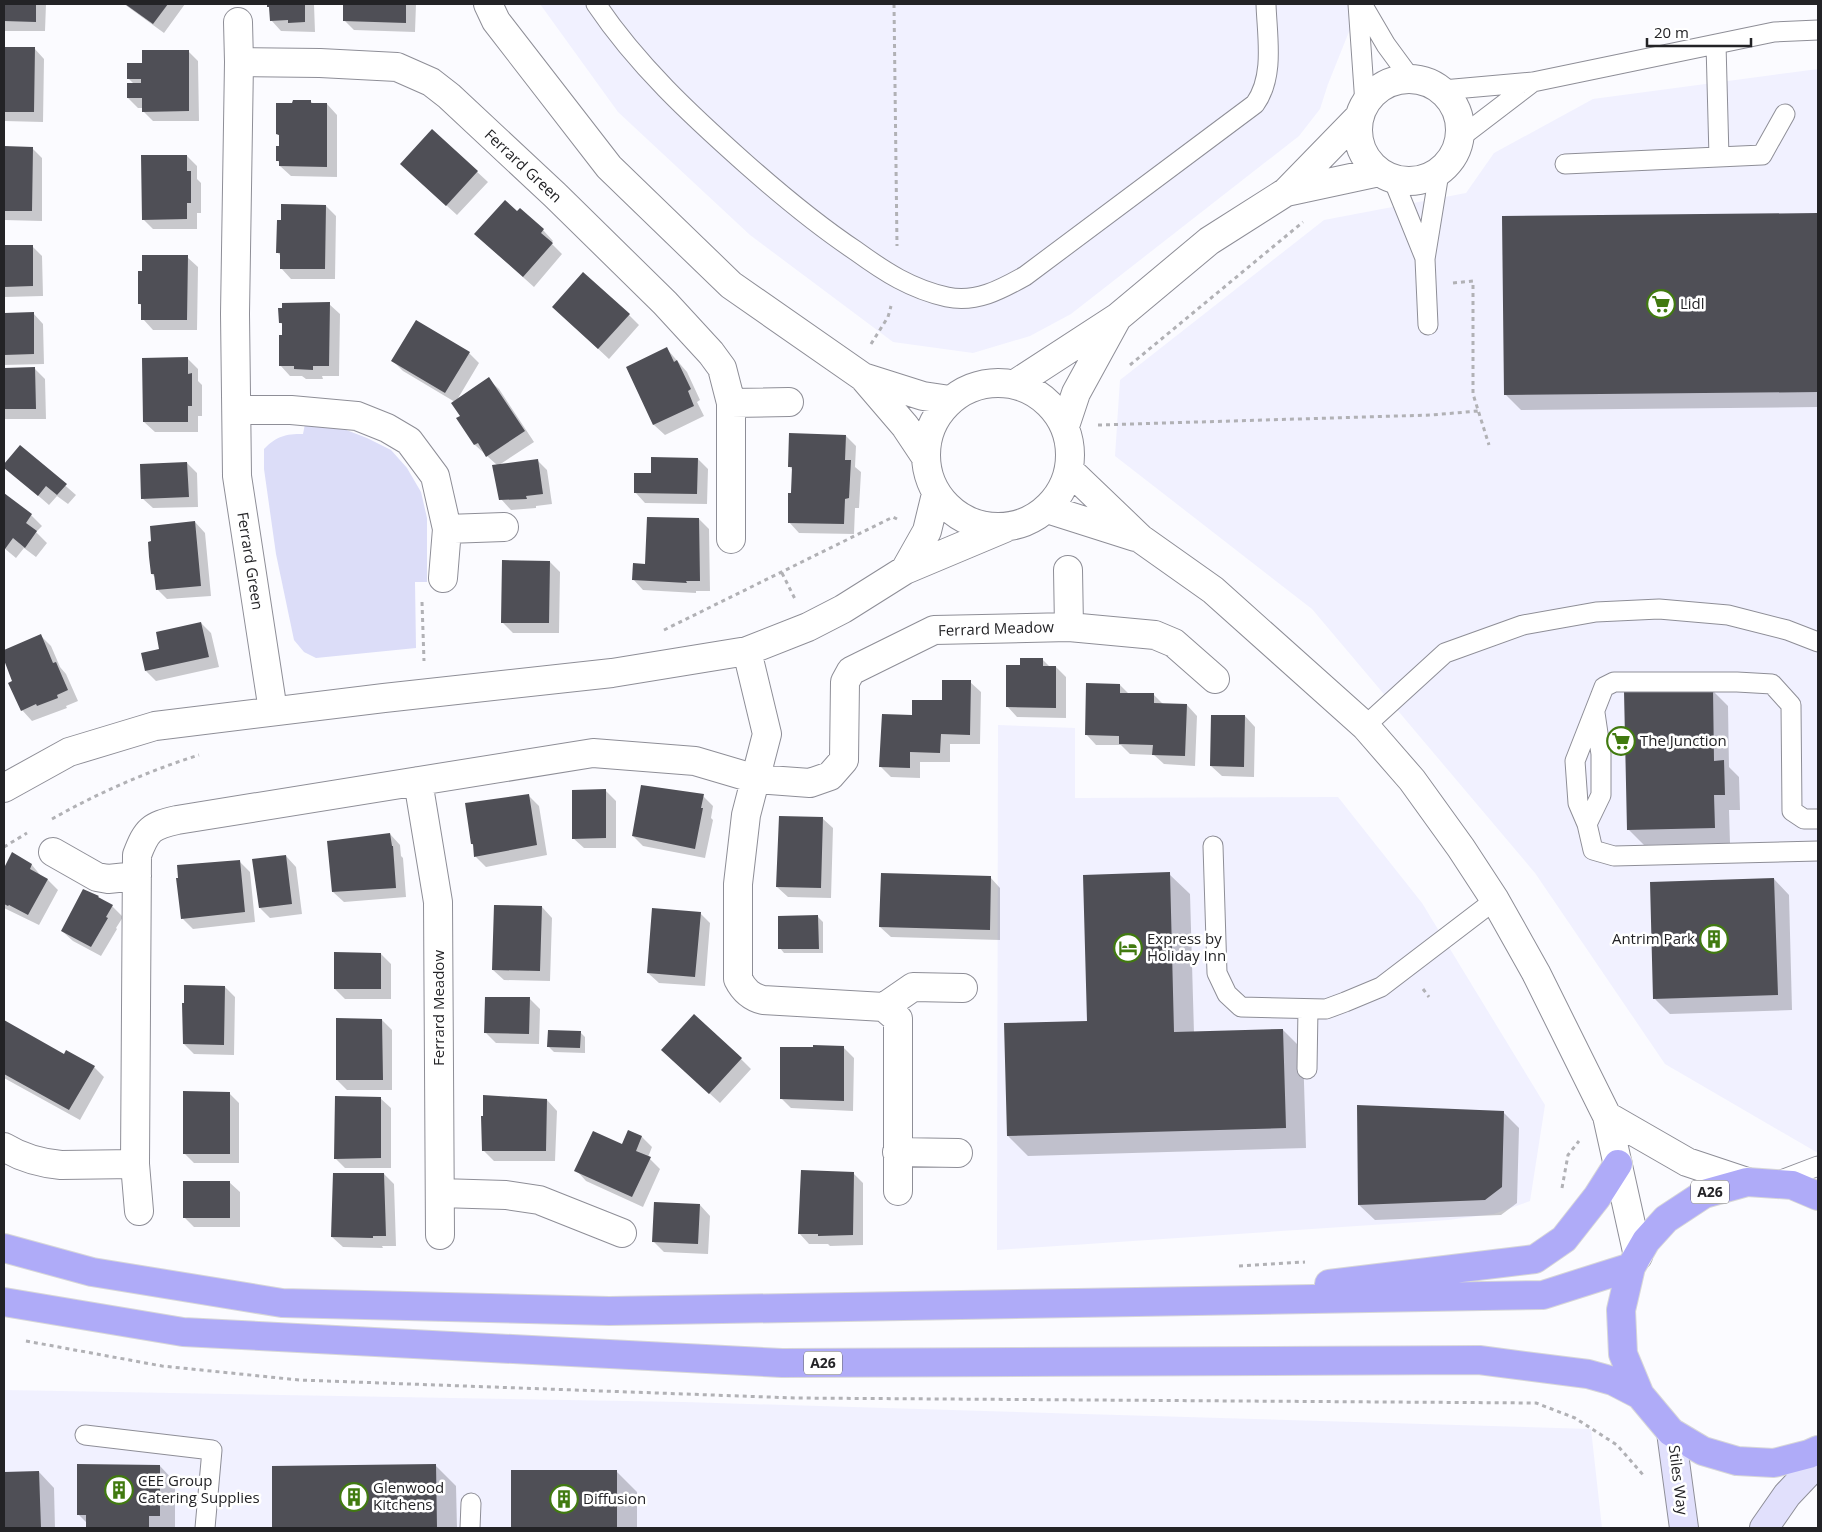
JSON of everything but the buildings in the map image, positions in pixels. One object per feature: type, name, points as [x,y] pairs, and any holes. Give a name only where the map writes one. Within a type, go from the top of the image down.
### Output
[{"type":"highway","points":[[1178,1302],[1535,1259],[1564,1239],[1597,1197],[1618,1164]]},
{"type":"highway","name":"A26","points":[[1818,1196],[1792,1185],[1760,1183],[1704,1194],[1666,1219],[1646,1241],[1634,1262],[1621,1310],[1624,1354],[1640,1395],[1671,1432],[1702,1451],[1738,1461],[1774,1463],[1818,1450]]},
{"type":"highway","points":[[4,1248],[92,1272],[282,1303],[609,1311],[1543,1295],[1634,1262]]},
{"type":"highway","name":"A26","points":[[4,1302],[183,1332],[782,1363],[1479,1360],[1588,1374],[1613,1381],[1640,1395]]},
{"type":"main road","name":"Stiles Way","points":[[1671,1432],[1684,1528]]},
{"type":"main road","points":[[1764,1528],[1787,1495],[1818,1462]]},
{"type":"street","points":[[488,4],[496,21],[609,167],[731,285],[858,374],[905,426],[925,456]]},
{"type":"street","name":"Ferrard Green","points":[[238,22],[235,314],[237,476],[273,711]]},
{"type":"street","name":"Ferrard Green","points":[[239,62],[320,63],[398,68],[431,82],[449,96],[555,195],[691,332],[722,368],[731,403],[731,539]]},
{"type":"street","points":[[1015,384],[1118,316],[1209,241],[1286,192],[1362,110],[1374,93],[1385,85],[1397,80],[1411,78],[1428,81],[1442,90],[1454,104],[1460,119],[1461,136],[1457,151],[1439,173],[1424,180],[1409,182],[1386,176],[1286,192]]},
{"type":"street","points":[[1362,110],[1358,132],[1360,147],[1368,161],[1386,176]]},
{"type":"street","points":[[1065,426],[1076,393],[1118,316]]},
{"type":"street","points":[[858,374],[923,396],[950,400]]},
{"type":"street","points":[[4,788],[69,752],[155,726],[425,693],[612,673],[747,651],[808,627],[843,609],[905,570],[1005,528],[1027,522],[1047,509],[1062,492],[1070,470],[1070,448],[1065,426],[1053,407],[1036,393],[1015,384],[992,382],[970,388],[950,400],[935,418],[928,437],[925,456],[928,476],[936,494],[949,509],[966,520],[985,527],[1005,528]]},
{"type":"street","points":[[731,403],[789,402]]},
{"type":"street","points":[[237,410],[291,410],[357,416],[387,428],[409,442],[435,476],[446,529],[443,578]]},
{"type":"street","points":[[1070,470],[1141,539],[1213,590],[1365,726],[1412,780],[1495,900],[1536,974],[1606,1113],[1618,1164],[1634,1262]]},
{"type":"street","points":[[905,570],[927,531],[936,494]]},
{"type":"street","points":[[1047,509],[1141,539]]},
{"type":"street","points":[[446,529],[504,527]]},
{"type":"street","name":"Ferrard Meadow","points":[[1068,570],[1069,627]]},
{"type":"street","name":"Ferrard Meadow","points":[[139,1211],[135,1164],[137,855],[142,842],[150,830],[158,825],[177,820],[594,753],[695,761],[756,779],[810,782],[830,776],[844,760],[845,682],[851,671],[934,630],[1069,627],[1155,635],[1174,643],[1215,679]]},
{"type":"street","points":[[747,651],[767,734],[746,815],[738,884],[738,979],[742,988],[752,998],[884,1007],[898,1019],[898,1191]]},
{"type":"street","name":"Ferrard Meadow","points":[[418,782],[438,902],[440,1235]]},
{"type":"street","points":[[53,852],[98,877],[108,879],[137,876]]},
{"type":"street","points":[[884,1007],[913,987],[963,988]]},
{"type":"street","points":[[1606,1113],[1688,1162],[1760,1183]]},
{"type":"street","points":[[4,1147],[19,1156],[49,1164],[135,1164]]},
{"type":"street","points":[[897,1152],[958,1153]]},
{"type":"street","points":[[440,1193],[506,1195],[539,1200],[622,1232]]},
{"type":"lane","points":[[596,4],[636,57],[662,86],[710,132],[791,203],[837,238],[898,279],[920,289],[947,297],[975,299],[1002,289],[1025,276],[1247,110],[1260,96],[1267,76],[1266,4]]},
{"type":"lane","points":[[1358,4],[1362,110]]},
{"type":"lane","points":[[1362,4],[1386,45],[1411,78]]},
{"type":"lane","points":[[1442,90],[1533,82],[1774,32],[1818,30]]},
{"type":"lane","points":[[1716,44],[1719,157]]},
{"type":"lane","points":[[1461,136],[1533,82]]},
{"type":"lane","points":[[1566,164],[1762,155],[1785,114]]},
{"type":"lane","points":[[1428,325],[1425,259],[1439,173]]},
{"type":"lane","points":[[1386,176],[1425,259]]},
{"type":"lane","points":[[1365,726],[1445,653],[1532,623],[1596,612],[1659,609],[1728,615],[1787,630],[1818,642]]},
{"type":"lane","points":[[1818,819],[1804,819],[1792,811],[1792,705],[1772,684],[1737,682],[1614,682],[1604,688],[1575,761],[1578,803],[1588,824],[1593,850],[1614,856],[1818,851]]},
{"type":"lane","points":[[1588,824],[1601,794],[1601,754],[1595,712]]},
{"type":"lane","points":[[1213,846],[1217,973],[1227,994],[1242,1007],[1326,1009],[1381,987],[1495,900]]},
{"type":"lane","points":[[1307,1069],[1308,1009]]},
{"type":"lane","points":[[1760,1183],[1818,1166]]},
{"type":"lane","points":[[85,1435],[212,1450],[205,1528]]},
{"type":"lane","points":[[470,1528],[471,1503]]},
{"type":"path","points":[[858,374],[888,318],[898,279],[894,4]]},
{"type":"path","points":[[1122,369],[1130,365],[1307,218]]},
{"type":"path","points":[[1426,286],[1473,281],[1474,394],[1489,445]]},
{"type":"path","points":[[1065,426],[1373,418],[1478,411]]},
{"type":"path","points":[[662,632],[893,517],[927,531]]},
{"type":"path","points":[[425,693],[422,602],[443,578]]},
{"type":"path","points":[[47,822],[79,804],[165,766],[207,752]]},
{"type":"path","points":[[4,847],[32,831]]},
{"type":"path","points":[[1561,1190],[1568,1155],[1606,1113]]},
{"type":"path","points":[[1237,1266],[1306,1262]]},
{"type":"shaded area","points":[[540,4],[1360,4],[1320,109],[1299,136],[1071,314],[1030,336],[973,353],[893,342],[750,235],[618,112]]},
{"type":"shaded area","name":"The Junction","points":[[1818,69],[1818,1153],[1665,1064],[1535,873],[1312,609],[1115,456],[1120,380],[1324,220],[1466,193],[1494,153],[1593,99]]},
{"type":"shaded area","points":[[305,424],[341,428],[391,450],[407,468],[421,492],[427,518],[427,582],[415,582],[416,648],[316,658],[304,652],[294,640],[276,554],[264,469],[264,449],[273,441],[282,437],[303,434]]},
{"type":"shaded area","points":[[998,725],[1075,728],[1075,798],[1338,797],[1422,903],[1545,1105],[1530,1201],[1494,1214],[1448,1220],[997,1250]]},
{"type":"shaded area","points":[[4,1390],[684,1402],[1591,1429],[1602,1528],[4,1528]]},
{"type":"place","name":"Lidl","points":[[1661,304]]},
{"type":"place","name":"The Junction","points":[[1621,741]]},
{"type":"place","name":"Antrim Park","points":[[1714,939]]},
{"type":"place","name":"Express by Holiday Inn","points":[[1128,948]]},
{"type":"place","name":"CEE Group Catering Supplies","points":[[119,1490]]},
{"type":"place","name":"Glenwood Kitchens","points":[[354,1497]]},
{"type":"place","name":"Diffusion","points":[[564,1499]]}]
